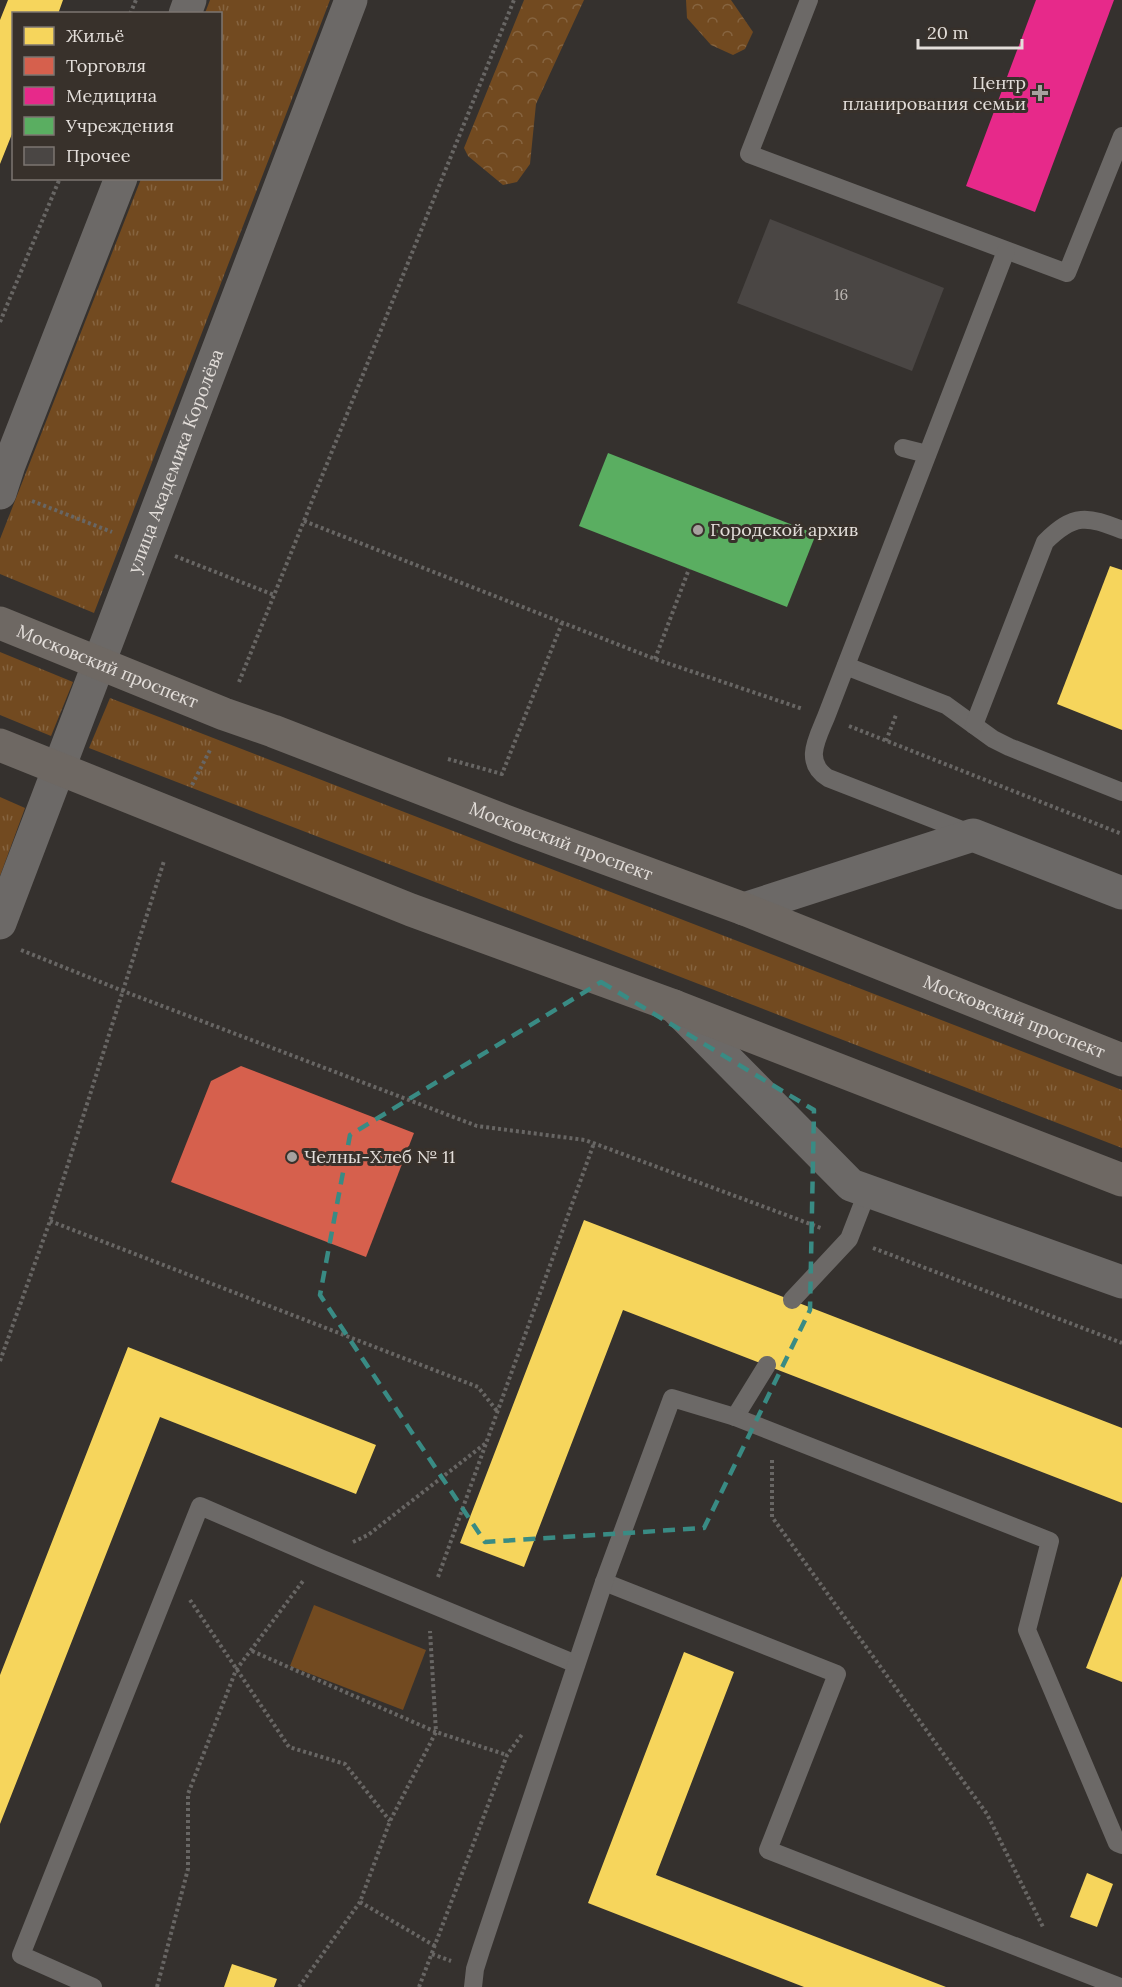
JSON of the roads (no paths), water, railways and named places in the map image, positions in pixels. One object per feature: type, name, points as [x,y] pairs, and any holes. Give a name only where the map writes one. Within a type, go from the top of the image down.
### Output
[{"type":"main road","name":"Московский проспект","points":[[0,623],[224,714],[744,909],[1122,1060]]},
{"type":"main road","points":[[0,745],[411,910],[675,1005],[1122,1180]]},
{"type":"street","name":"улица Академика Королёва","points":[[0,923],[351,0]]},
{"type":"street","points":[[14,496],[9,465],[120,180]]},
{"type":"street","points":[[744,909],[973,835],[1122,893]]},
{"type":"street","points":[[675,1005],[851,1185],[1122,1282]]},
{"type":"lane","points":[[809,0],[748,154],[1067,273],[1122,136]]},
{"type":"lane","points":[[973,835],[828,778],[820,772],[813,758],[826,717],[1006,251]]},
{"type":"lane","points":[[903,448],[927,454]]},
{"type":"lane","points":[[974,725],[1045,542],[1057,530],[1082,519],[1093,519],[1122,530]]},
{"type":"lane","points":[[846,666],[946,705],[1009,747],[1122,792]]},
{"type":"lane","points":[[792,1300],[849,1239],[868,1190]]},
{"type":"lane","points":[[735,1417],[767,1365]]},
{"type":"lane","points":[[473,1987],[481,1950],[576,1664],[672,1398],[735,1417],[1050,1541],[1027,1630],[1117,1843],[1122,1845]]},
{"type":"lane","points":[[93,1987],[21,1955],[200,1506],[576,1664]]},
{"type":"lane","points":[[604,1582],[837,1674],[768,1850],[1121,1986]]},
{"type":"place","name":"Центр планирования семьи","points":[[1040,93]]},
{"type":"place","name":"Городской архив","points":[[698,530]]},
{"type":"place","name":"Челны-Хлеб № 11","points":[[292,1157]]}]
